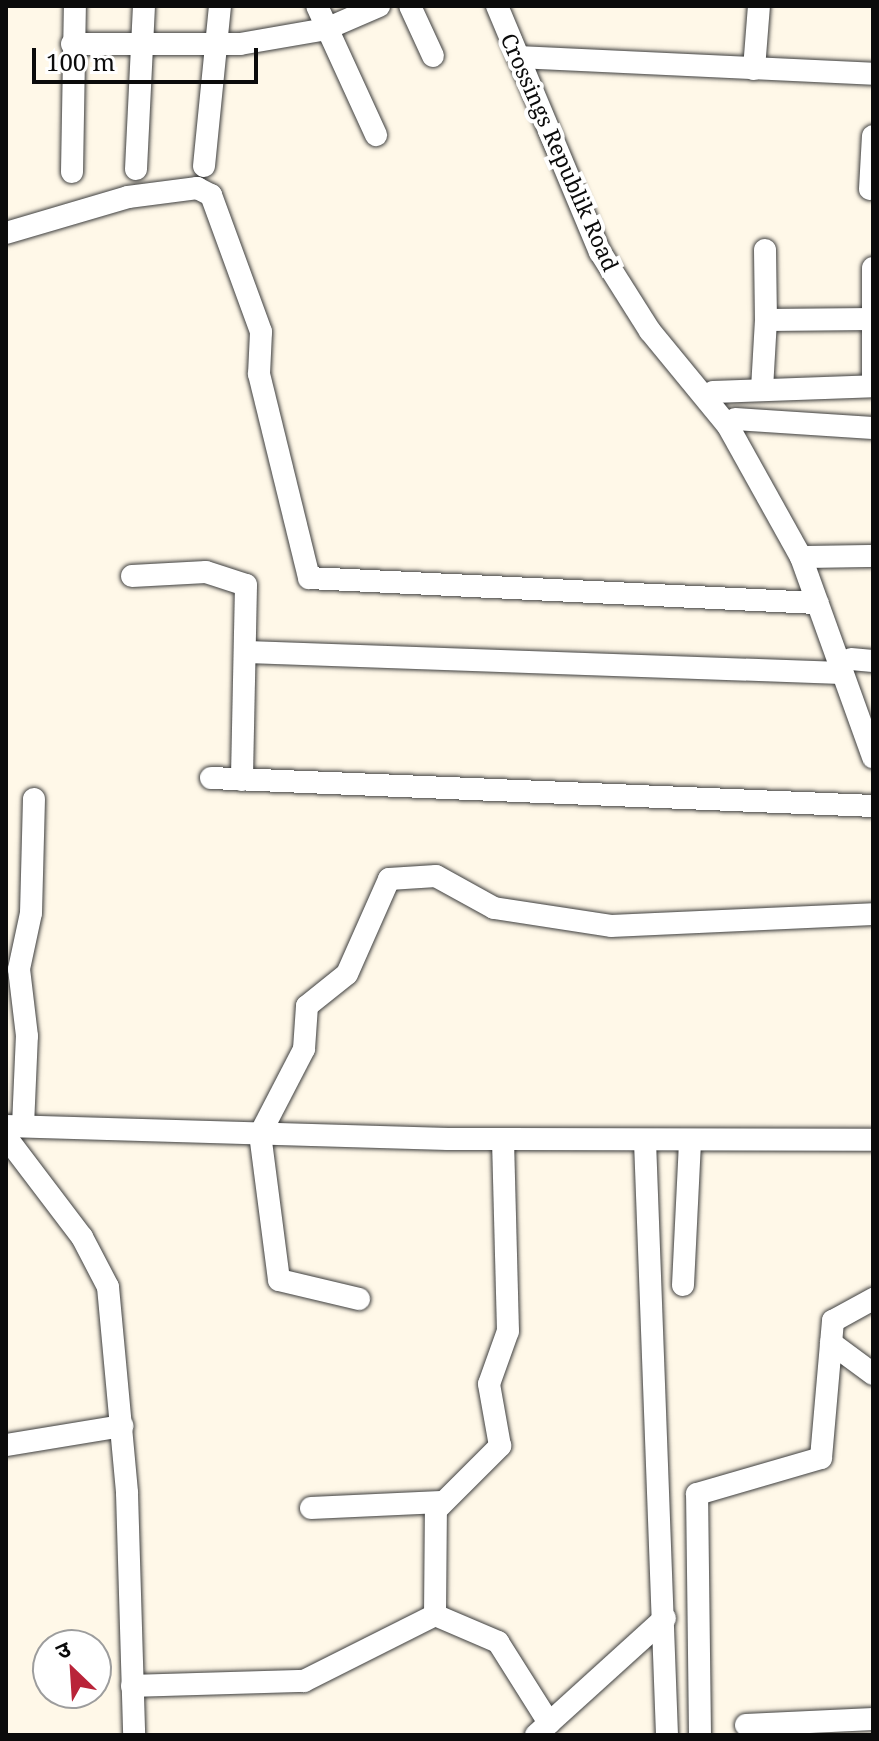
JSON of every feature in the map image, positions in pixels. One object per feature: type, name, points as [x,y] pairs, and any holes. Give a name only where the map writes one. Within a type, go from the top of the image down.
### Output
[{"type":"street","points":[[72,172],[75,6]]},
{"type":"street","points":[[136,169],[144,6]]},
{"type":"street","points":[[204,166],[219,45],[220,6]]},
{"type":"street","points":[[317,6],[376,135]]},
{"type":"street","points":[[72,44],[142,48],[219,45],[326,29],[379,6]]},
{"type":"street","points":[[410,6],[433,56]]},
{"type":"street","name":"Crossings Republik Road","points":[[497,6],[524,57],[607,263],[728,426],[807,556],[817,603],[855,664],[873,757]]},
{"type":"street","points":[[509,6],[524,57],[621,262],[735,419],[807,556],[855,664],[873,730]]},
{"type":"street","points":[[754,69],[759,6]]},
{"type":"street","points":[[524,57],[873,74]]},
{"type":"street","points":[[870,189],[873,136]]},
{"type":"street","points":[[6,233],[128,197],[197,188],[211,195],[261,332],[259,374],[309,578],[817,603]]},
{"type":"street","points":[[762,389],[766,320],[765,250]]},
{"type":"street","points":[[713,392],[873,386],[873,268]]},
{"type":"street","points":[[766,320],[872,319]]},
{"type":"street","points":[[735,419],[873,428]]},
{"type":"street","points":[[807,556],[873,556]]},
{"type":"street","points":[[132,576],[206,572],[242,580],[247,652],[242,780]]},
{"type":"street","points":[[247,652],[855,664]]},
{"type":"street","points":[[211,778],[873,806]]},
{"type":"street","points":[[34,799],[31,913],[19,969],[27,1036],[12,1130],[82,1237],[108,1287],[122,1426],[134,1735]]},
{"type":"street","points":[[359,1299],[279,1280],[260,1134],[304,1049],[307,1006],[347,974],[384,886],[399,875],[445,879],[494,908],[611,926],[873,914]]},
{"type":"street","points":[[12,1130],[503,1140],[873,1140]]},
{"type":"street","points":[[435,1615],[433,1525],[441,1502],[500,1446],[489,1384],[508,1331],[503,1140]]},
{"type":"street","points":[[683,1285],[690,1140]]},
{"type":"street","points":[[645,1141],[667,1735]]},
{"type":"street","points":[[700,1735],[694,1502],[709,1486],[805,1468],[821,1458],[833,1321],[873,1299]]},
{"type":"street","points":[[831,1343],[873,1374]]},
{"type":"street","points":[[6,1445],[122,1426]]},
{"type":"street","points":[[311,1508],[441,1502]]},
{"type":"street","points":[[132,1686],[304,1681],[435,1615],[498,1642],[543,1729],[665,1618]]},
{"type":"street","points":[[746,1725],[873,1719]]}]
